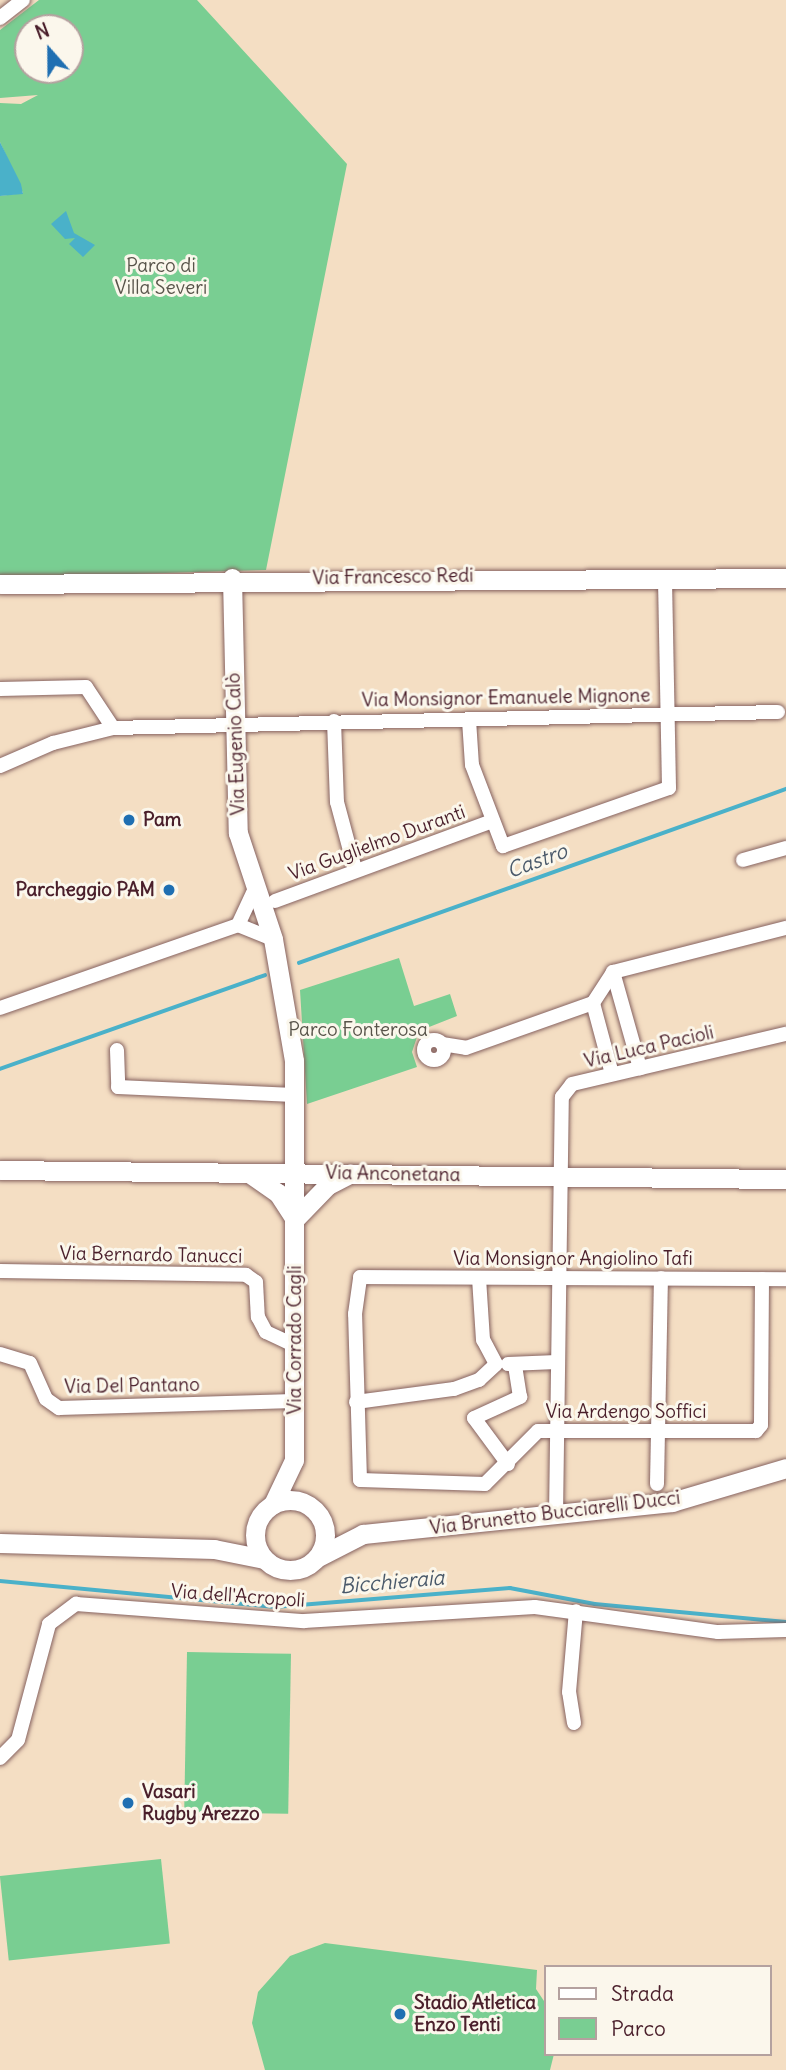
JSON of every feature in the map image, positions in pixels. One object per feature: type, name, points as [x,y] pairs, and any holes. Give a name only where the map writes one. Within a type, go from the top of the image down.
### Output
[{"type":"main road","name":"Via Francesco Redi","points":[[0,584],[232,578],[786,578]]},
{"type":"main road","name":"Via Eugenio Calò","points":[[232,578],[238,832],[264,899],[289,1011],[294,1095]]},
{"type":"main road","name":"Via Corrado Cagli","points":[[294,1095],[294,1460]]},
{"type":"main road","name":"Via Anconetana","points":[[0,1170],[786,1179]]},
{"type":"main road","points":[[248,1173],[278,1193],[295,1219],[328,1185],[352,1173]]},
{"type":"main road","points":[[214,1549],[254,1535],[273,1504],[294,1460]]},
{"type":"main road","points":[[0,1543],[214,1549],[264,1559],[291,1570],[318,1556],[326,1535],[294,1460]]},
{"type":"main road","name":"Via Brunetto Bucciarelli Ducci","points":[[318,1556],[363,1534],[677,1501],[786,1468]]},
{"type":"main road","points":[[273,1504],[292,1500],[363,1534]]},
{"type":"main road","points":[[254,1535],[264,1559]]},
{"type":"street","points":[[0,18],[23,0]]},
{"type":"street","points":[[469,720],[472,765],[503,846],[669,788],[666,578]]},
{"type":"street","points":[[0,689],[86,687],[113,728]]},
{"type":"street","name":"Via Monsignor Emanuele Mignone","points":[[0,766],[53,743],[113,728],[778,712]]},
{"type":"street","points":[[334,721],[337,802],[355,869]]},
{"type":"street","name":"Via Guglielmo Duranti","points":[[264,899],[492,821]]},
{"type":"street","points":[[743,860],[786,848]]},
{"type":"street","points":[[0,1008],[238,925],[264,899]]},
{"type":"street","points":[[238,925],[273,939]]},
{"type":"street","points":[[612,1074],[593,1003],[596,990],[613,972],[786,928]]},
{"type":"street","points":[[613,972],[640,1068]]},
{"type":"street","points":[[441,1051],[466,1048],[593,1003]]},
{"type":"street","name":"Via Luca Pacioli","points":[[556,1515],[558,1176],[562,1097],[572,1084],[786,1034]]},
{"type":"street","points":[[117,1050],[118,1087],[294,1095]]},
{"type":"street","name":"Via Bernardo Tanucci","points":[[0,1271],[246,1275],[256,1282],[258,1317],[266,1332],[294,1345]]},
{"type":"street","name":"Via Monsignor Angiolino Tafi","points":[[360,1277],[786,1279]]},
{"type":"street","name":"Via Ardengo Soffici","points":[[360,1277],[357,1474],[364,1482],[485,1484],[509,1464],[534,1432],[556,1429],[658,1431],[760,1428],[762,1279]]},
{"type":"street","points":[[479,1278],[483,1340],[496,1364]]},
{"type":"street","points":[[657,1485],[661,1279]]},
{"type":"street","name":"Via Del Pantano","points":[[0,1354],[30,1363],[46,1399],[59,1408],[294,1401]]},
{"type":"street","points":[[356,1402],[454,1389],[496,1364],[557,1362]]},
{"type":"street","points":[[509,1464],[474,1418],[520,1397],[515,1364]]},
{"type":"street","name":"Via dell'Acropoli","points":[[0,1758],[18,1740],[48,1624],[67,1606],[304,1621],[480,1607],[576,1611],[718,1632],[786,1630]]},
{"type":"street","points":[[574,1723],[569,1692],[576,1611]]},
{"type":"green space","name":"Parco di Villa Severi","points":[[39,0],[197,0],[347,164],[266,570],[0,578],[0,196],[23,193],[0,142],[0,103],[21,104],[38,95],[0,98],[0,30],[14,19],[14,84],[84,84],[84,14],[21,14]]},
{"type":"green space","name":"Parco Fonterosa","points":[[399,958],[414,1006],[450,994],[457,1016],[419,1031],[412,1052],[417,1067],[307,1104],[300,990]]},
{"type":"green space","points":[[187,1652],[291,1654],[288,1814],[184,1812]]},
{"type":"green space","points":[[161,1859],[170,1944],[9,1960],[0,1876]]},
{"type":"green space","name":"Stadio Atletica Enzo Tenti","points":[[325,1943],[537,1970],[536,1989],[544,2001],[544,2056],[554,2056],[550,2070],[265,2070],[252,2023],[258,1992],[290,1956]]},
{"type":"water","points":[[0,142],[21,184],[23,194],[0,196]]},
{"type":"water","points":[[66,211],[74,233],[95,245],[83,257],[69,244],[75,238],[65,239],[51,224]]},
{"type":"waterway","name":"Castro","points":[[299,963],[786,789]]},
{"type":"waterway","name":"Castro","points":[[0,1069],[265,975]]},
{"type":"waterway","name":"Bicchieraia","points":[[0,1581],[275,1607],[510,1588],[595,1604],[786,1622]]},
{"type":"place","name":"Pam","points":[[129,820]]},
{"type":"place","name":"Parcheggio PAM","points":[[169,890]]},
{"type":"place","name":"Vasari Rugby Arezzo","points":[[128,1803]]},
{"type":"place","name":"Stadio Atletica Enzo Tenti","points":[[400,2014]]}]
